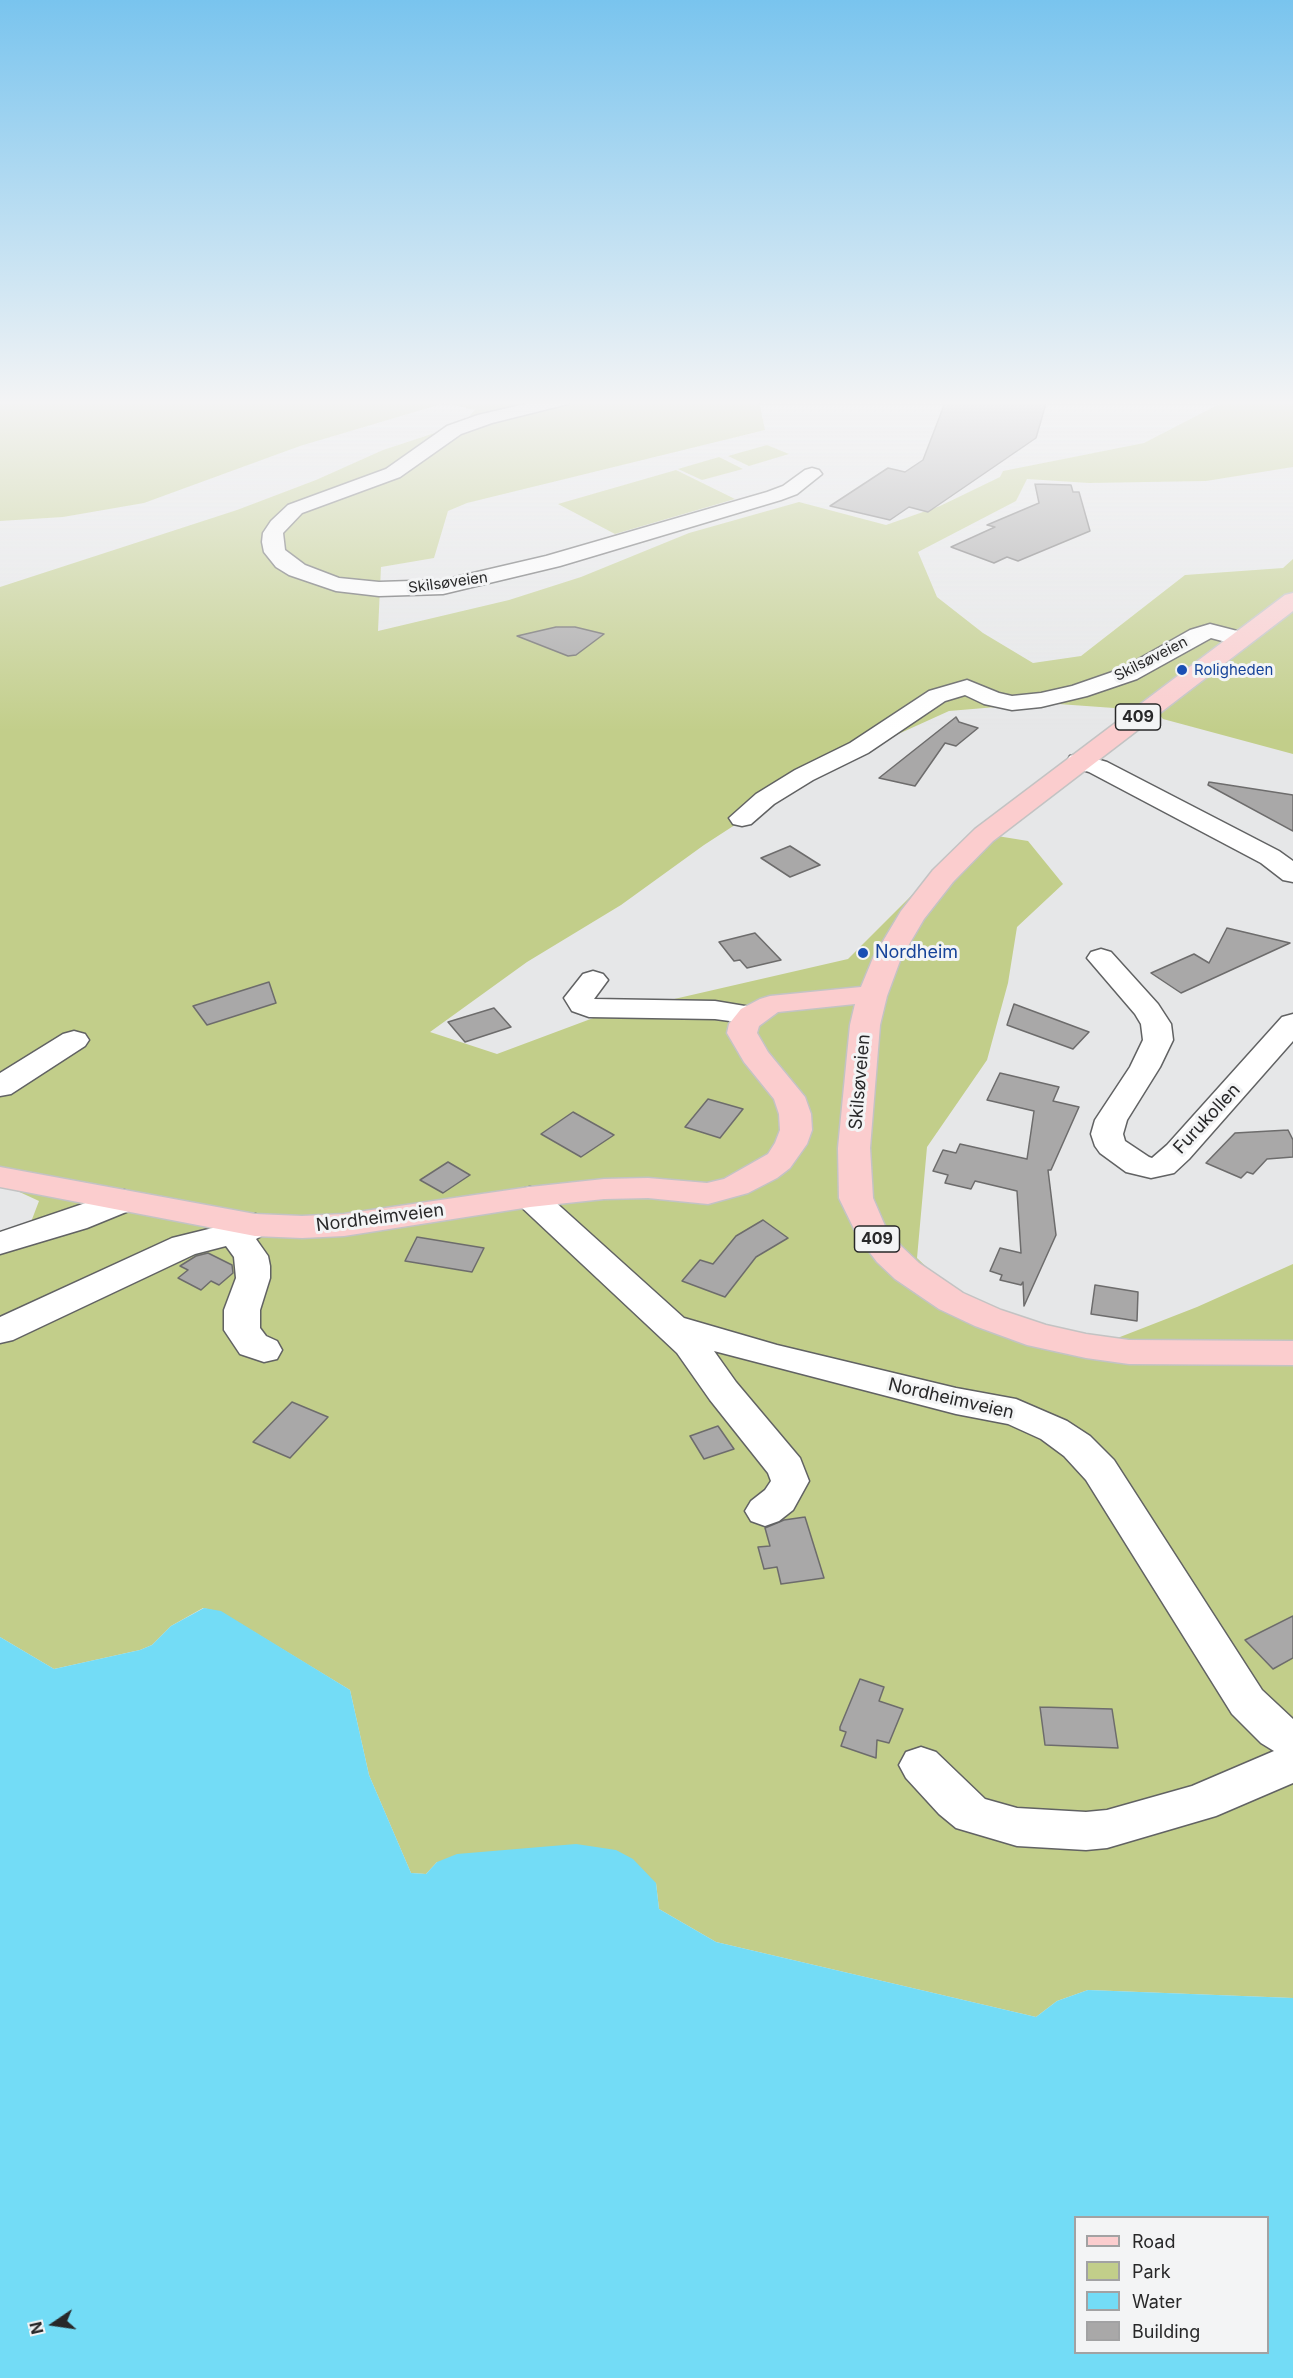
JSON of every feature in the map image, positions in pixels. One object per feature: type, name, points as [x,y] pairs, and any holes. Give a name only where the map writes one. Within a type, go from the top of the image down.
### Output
[{"type":"main road","name":"Skilsøveien","points":[[1293,600],[984,835],[943,876],[911,917],[887,958],[868,1010],[854,1148],[856,1198],[870,1229],[889,1254],[907,1272],[951,1301],[988,1318],[1040,1336],[1086,1346],[1129,1352],[1293,1353]]},
{"type":"main road","points":[[752,1015],[770,1005],[807,1001],[868,1010]]},
{"type":"main road","name":"Nordheimveien","points":[[0,1177],[124,1201],[244,1228],[344,1225],[530,1197],[615,1188],[648,1188],[708,1194],[736,1186],[765,1171],[779,1161],[793,1137],[795,1114],[789,1097],[755,1056],[742,1033],[744,1024],[752,1015]]},
{"type":"street","name":"Skilsøveien","points":[[293,511],[273,533],[272,542],[275,552],[284,562],[297,570],[336,584],[379,589],[442,586],[563,558],[722,511]]},
{"type":"street","name":"Skilsøveien","points":[[742,818],[765,799],[804,775],[859,748],[937,696],[967,687],[992,699],[1012,703],[1041,700],[1079,691],[1129,674],[1198,635],[1210,631],[1242,639]]},
{"type":"street","points":[[1079,761],[1098,767],[1270,856],[1293,874]]},
{"type":"street","name":"Furukollen","points":[[1101,958],[1148,1010],[1156,1024],[1158,1040],[1145,1067],[1111,1120],[1107,1134],[1111,1146],[1138,1165],[1151,1168],[1162,1166],[1178,1152],[1293,1023]]},
{"type":"street","points":[[593,980],[579,998],[582,1005],[589,1008],[715,1010],[752,1015]]},
{"type":"street","points":[[0,1087],[74,1040]]},
{"type":"street","name":"Nordheimveien","points":[[530,1197],[629,1291],[690,1344],[723,1391],[786,1468],[790,1481],[779,1500],[765,1510]]},
{"type":"street","points":[[0,1243],[75,1220],[124,1201]]},
{"type":"street","points":[[0,1331],[184,1246],[244,1228],[253,1266],[253,1278],[242,1310],[242,1330],[253,1345],[264,1350]]},
{"type":"street","name":"Nordheimveien","points":[[672,1327],[777,1357],[956,1401],[1016,1413],[1054,1430],[1077,1446],[1100,1470],[1247,1702],[1276,1730],[1293,1741]]},
{"type":"street","points":[[921,1765],[955,1801],[972,1815],[1017,1827],[1086,1831],[1107,1829],[1200,1803],[1293,1763]]},
{"type":"green space","points":[[0,511],[98,511],[63,517],[0,521]]},
{"type":"green space","points":[[234,511],[448,511],[434,558],[381,567],[378,631],[509,600],[581,577],[689,533],[767,511],[833,511],[886,525],[926,511],[997,511],[918,552],[937,597],[983,633],[1033,663],[1081,656],[1185,575],[1283,568],[1293,559],[1293,754],[1163,719],[1156,711],[1044,703],[949,711],[863,750],[781,795],[704,845],[621,905],[527,962],[430,1032],[497,1054],[596,1017],[848,959],[915,892],[991,835],[1028,841],[1063,884],[1017,927],[1008,983],[987,1060],[927,1147],[917,1258],[981,1319],[1102,1344],[1197,1307],[1293,1264],[1293,1998],[1088,1990],[1057,2001],[1036,2017],[716,1942],[659,1909],[656,1883],[437,1862],[426,1874],[411,1873],[369,1775],[350,1690],[221,1612],[203,1608],[171,1626],[152,1645],[140,1650],[54,1669],[0,1637],[0,1233],[31,1222],[39,1201],[0,1183],[0,587]]},
{"type":"green space","points":[[571,511],[694,511],[615,534]]},
{"type":"water","points":[[204,1608],[221,1611],[350,1690],[369,1775],[411,1873],[426,1874],[437,1862],[457,1854],[576,1844],[616,1850],[633,1859],[656,1883],[659,1909],[716,1942],[1036,2017],[1057,2001],[1088,1990],[1293,1998],[1293,2378],[0,2378],[0,1637],[54,1669],[140,1650],[152,1645],[171,1626]]},
{"type":"building","points":[[851,511],[903,511],[890,520]]},
{"type":"building","points":[[1020,511],[1084,511],[1090,531],[1018,561],[1007,557],[994,563],[951,547],[995,527],[987,525]]},
{"type":"building","points":[[556,627],[575,627],[604,634],[576,655],[568,656],[517,636]]},
{"type":"building","points":[[956,717],[959,722],[978,728],[956,746],[945,743],[915,786],[879,778]]},
{"type":"building","points":[[1209,782],[1293,795],[1293,831],[1208,785]]},
{"type":"building","points":[[790,846],[820,865],[790,877],[761,858]]},
{"type":"building","points":[[1227,928],[1290,943],[1181,993],[1151,973],[1194,954],[1209,963]]},
{"type":"building","points":[[755,933],[781,960],[747,968],[740,960],[734,961],[719,942]]},
{"type":"building","points":[[269,982],[276,1003],[207,1025],[193,1006]]},
{"type":"building","points":[[1014,1004],[1089,1032],[1073,1049],[1007,1025]]},
{"type":"building","points":[[494,1008],[511,1027],[465,1042],[448,1022]]},
{"type":"building","points":[[1000,1073],[1059,1087],[1053,1101],[1079,1107],[1051,1170],[1048,1170],[1056,1235],[1024,1306],[1023,1282],[1021,1285],[1000,1280],[1002,1275],[990,1271],[1000,1248],[1021,1253],[1017,1191],[975,1181],[971,1189],[945,1183],[948,1175],[933,1171],[943,1150],[956,1153],[960,1144],[1027,1159],[1034,1111],[987,1100]]},
{"type":"building","points":[[708,1099],[743,1109],[720,1138],[685,1127]]},
{"type":"building","points":[[573,1112],[614,1135],[581,1157],[541,1134]]},
{"type":"building","points":[[1288,1130],[1293,1140],[1293,1157],[1267,1159],[1253,1174],[1247,1172],[1241,1178],[1206,1163],[1235,1133]]},
{"type":"building","points":[[448,1162],[470,1175],[443,1193],[420,1180]]},
{"type":"building","points":[[763,1220],[788,1238],[756,1257],[725,1297],[682,1281],[700,1260],[713,1264],[736,1236]]},
{"type":"building","points":[[417,1237],[484,1248],[472,1272],[405,1261]]},
{"type":"building","points":[[208,1253],[232,1265],[233,1273],[219,1285],[211,1281],[201,1290],[178,1278],[188,1270],[180,1266],[196,1256]]},
{"type":"building","points":[[1095,1285],[1138,1292],[1137,1321],[1091,1314]]},
{"type":"building","points":[[292,1402],[328,1417],[290,1458],[253,1442]]},
{"type":"building","points":[[718,1426],[734,1449],[704,1459],[690,1436]]},
{"type":"building","points":[[805,1517],[824,1578],[781,1584],[777,1567],[764,1569],[758,1547],[770,1546],[765,1528],[784,1520]]},
{"type":"building","points":[[1293,1616],[1293,1658],[1273,1669],[1245,1640]]},
{"type":"building","points":[[860,1679],[884,1687],[879,1701],[903,1709],[889,1743],[877,1740],[876,1758],[841,1746],[846,1732],[840,1730],[840,1727]]},
{"type":"building","points":[[1040,1707],[1112,1709],[1118,1748],[1045,1745]]},
{"type":"place","name":"Roligheden","points":[[1182,670]]},
{"type":"place","name":"Nordheim","points":[[863,953]]}]
